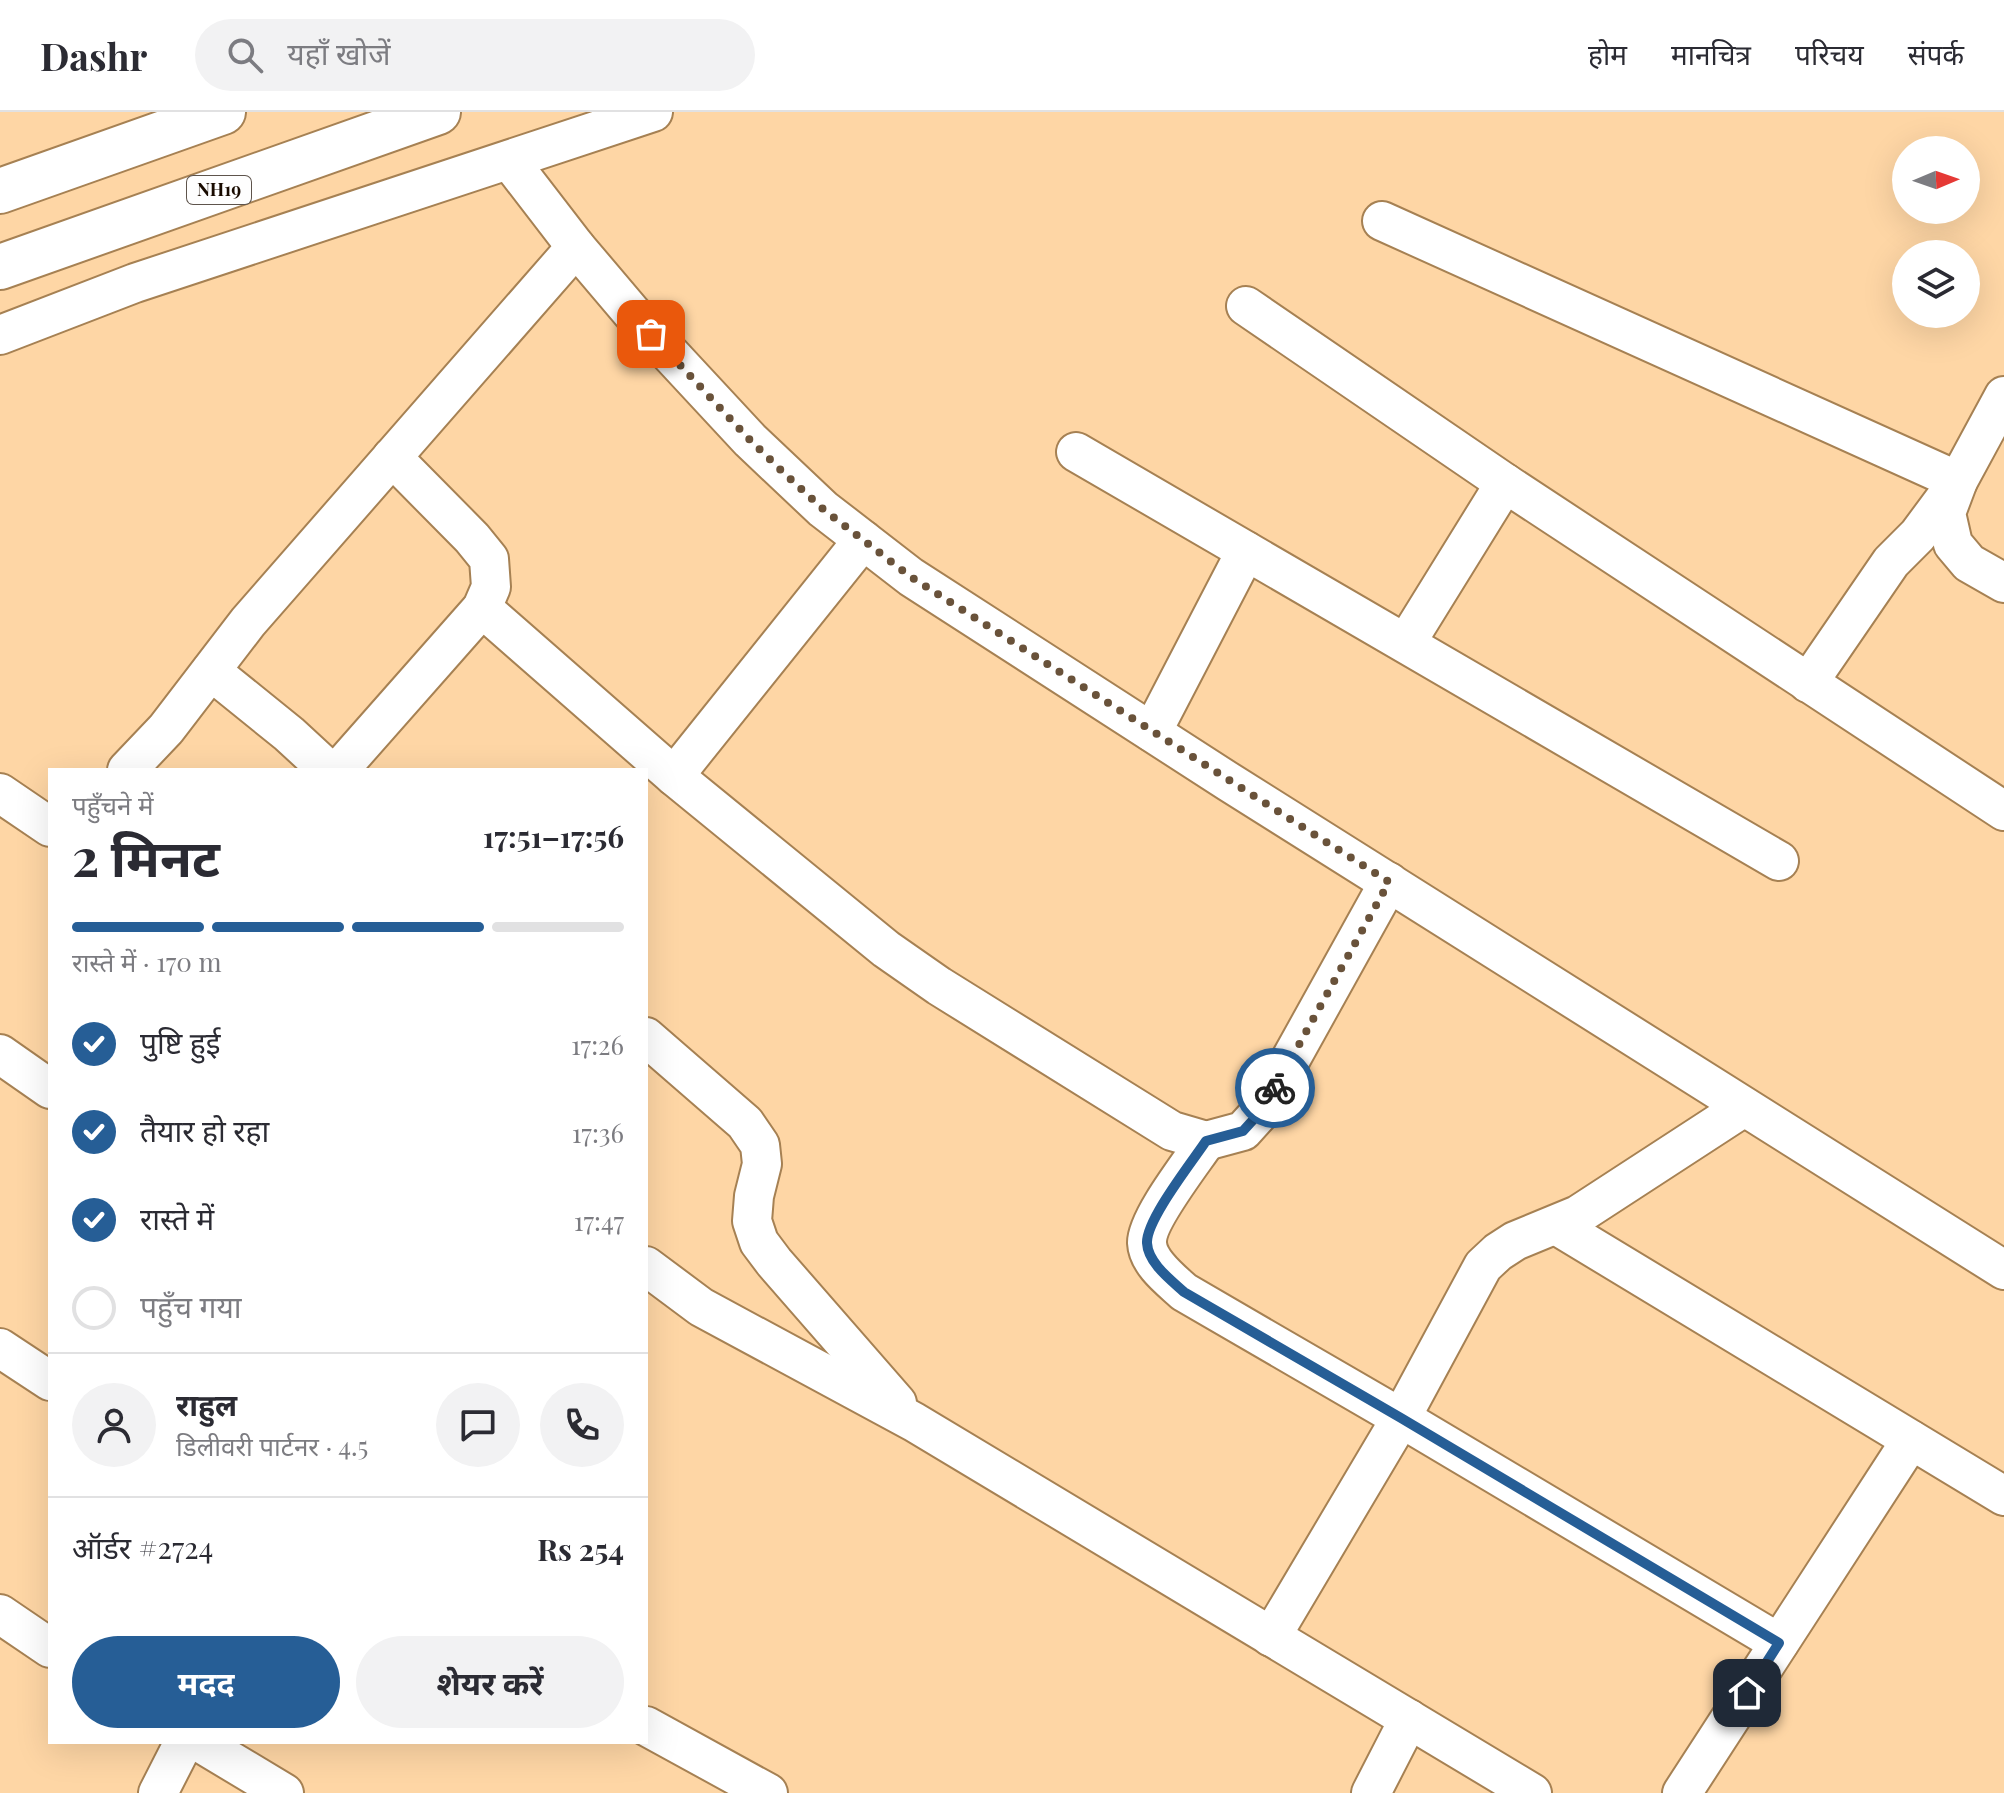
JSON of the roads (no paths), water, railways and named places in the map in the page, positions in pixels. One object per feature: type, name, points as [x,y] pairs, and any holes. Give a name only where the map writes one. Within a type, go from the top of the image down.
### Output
[{"type":"highway","points":[[0,191],[223,112]]},
{"type":"highway","name":"NH19","points":[[0,267],[438,112]]},
{"type":"street","points":[[0,335],[135,283],[653,112]]},
{"type":"street","points":[[509,160],[632,313],[750,440],[823,509],[911,577],[2004,1270]]},
{"type":"street","points":[[1382,221],[1958,481]]},
{"type":"street","points":[[129,768],[166,729],[248,622],[576,247]]},
{"type":"street","points":[[1246,306],[1505,483],[2004,811]]},
{"type":"street","points":[[2004,396],[1958,481],[1946,513],[1953,544],[1969,563],[2004,583]]},
{"type":"street","points":[[1076,452],[1779,861]]},
{"type":"street","points":[[341,768],[482,608],[491,587],[489,559],[392,457]]},
{"type":"street","points":[[1808,683],[1891,562],[1918,535],[1958,481]]},
{"type":"street","points":[[1406,643],[1505,483]]},
{"type":"street","points":[[674,776],[863,540]]},
{"type":"street","points":[[1152,732],[1246,551]]},
{"type":"street","points":[[482,608],[674,776],[886,949],[939,986],[1172,1131],[1206,1141],[1243,1131],[1263,1109],[1389,882]]},
{"type":"street","points":[[211,671],[326,768]]},
{"type":"street","points":[[0,793],[48,826]]},
{"type":"street","points":[[648,1039],[745,1123],[760,1145],[762,1164],[752,1221],[759,1242],[914,1422]]},
{"type":"street","points":[[0,1054],[48,1088]]},
{"type":"street","points":[[1271,1637],[1401,1418],[1483,1266],[1515,1241],[1578,1215],[1744,1107]]},
{"type":"street","points":[[1206,1141],[1152,1222],[1147,1244],[1157,1268],[1184,1292],[1779,1643]]},
{"type":"street","points":[[1556,1225],[2004,1496]]},
{"type":"street","points":[[648,1267],[701,1307],[914,1422],[1532,1793]]},
{"type":"street","points":[[0,1348],[48,1380]]},
{"type":"street","points":[[1682,1793],[1911,1440]]},
{"type":"street","points":[[0,1614],[48,1647]]},
{"type":"street","points":[[1371,1793],[1409,1719]]},
{"type":"street","points":[[648,1727],[768,1793]]},
{"type":"street","points":[[158,1793],[183,1744]]},
{"type":"street","points":[[202,1744],[284,1793]]}]
